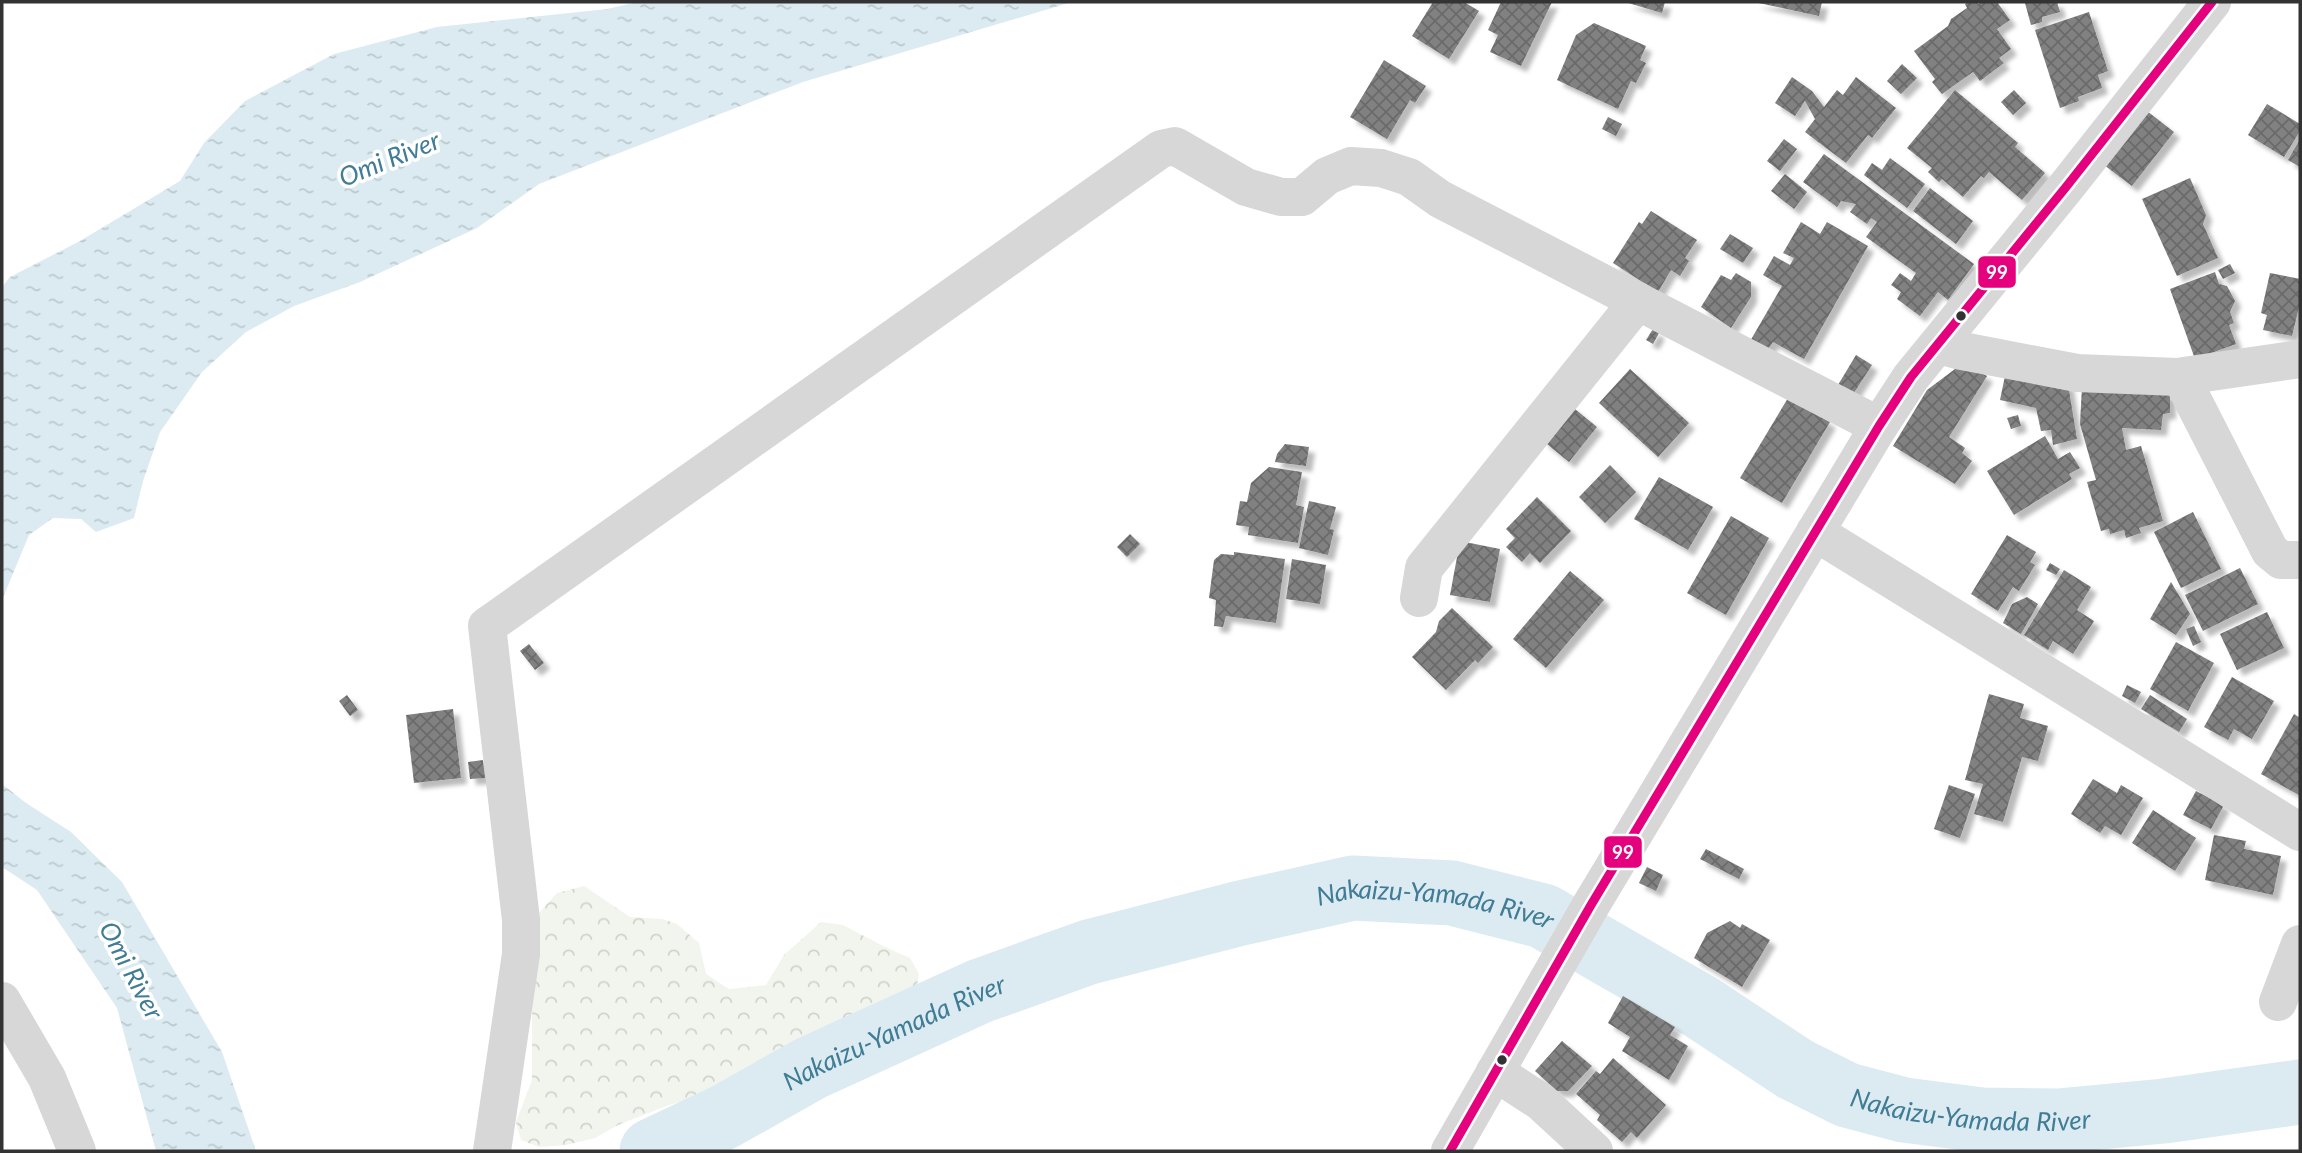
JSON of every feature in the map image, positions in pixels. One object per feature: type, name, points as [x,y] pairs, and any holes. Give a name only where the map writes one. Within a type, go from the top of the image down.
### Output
[{"type":"street","points":[[1450,1151],[1591,905],[1911,377],[2212,2]]},
{"type":"street","points":[[492,1151],[521,954],[521,920],[487,626],[1161,149],[1175,146],[1247,187],[1281,197],[1302,197],[1327,176],[1351,166],[1381,168],[1409,177],[1440,199],[1879,426]]},
{"type":"street","points":[[1419,598],[1424,568],[1638,301]]},
{"type":"street","points":[[1938,345],[2077,373],[2181,377],[2300,359]]},
{"type":"street","points":[[2181,377],[2270,551],[2281,560],[2300,560]]},
{"type":"street","points":[[1815,532],[2300,832]]},
{"type":"street","points":[[2278,1002],[2300,944]]},
{"type":"street","points":[[2,1001],[47,1077],[76,1151]]},
{"type":"street","points":[[1495,1072],[1541,1102],[1594,1151]]},
{"type":"green space","points":[[584,886],[630,917],[662,919],[677,924],[699,943],[706,974],[729,989],[766,985],[784,955],[821,922],[843,925],[910,958],[919,974],[915,999],[887,1023],[860,1026],[805,1049],[749,1083],[721,1084],[701,1096],[618,1125],[595,1138],[566,1145],[539,1147],[521,1140],[516,1122],[532,1080],[532,983],[539,913],[557,893]]},
{"type":"water","name":"Omi River","points":[[638,2],[1072,2],[803,82],[539,184],[477,228],[360,282],[294,306],[246,332],[202,372],[160,432],[134,518],[96,532],[81,519],[53,518],[29,535],[2,600],[2,287],[10,277],[80,241],[180,181],[204,143],[245,101],[334,54],[437,27],[607,9]]},
{"type":"water","name":"Omi River","points":[[2,784],[71,832],[122,882],[222,1052],[256,1151],[156,1151],[117,1008],[37,890],[2,867]]},
{"type":"building","points":[[1433,2],[1464,2],[1479,11],[1449,59],[1412,36]]},
{"type":"building","points":[[1501,2],[1552,2],[1521,66],[1490,52],[1498,35],[1488,30]]},
{"type":"building","points":[[1625,2],[1665,2],[1662,13]]},
{"type":"building","points":[[1754,2],[1822,2],[1819,16]]},
{"type":"building","points":[[1997,2],[2010,20],[1997,29],[2011,49],[1999,58],[2004,63],[1980,81],[1973,72],[1942,94],[1932,82],[1935,79],[1914,51],[1948,26],[1951,19],[1967,8],[1965,4]]},
{"type":"building","points":[[2057,2],[2060,12],[2042,17],[2042,22],[2031,25],[2025,3]]},
{"type":"building","points":[[2089,12],[2108,71],[2098,75],[2102,88],[2078,97],[2079,101],[2060,108],[2035,30]]},
{"type":"building","points":[[1594,23],[1646,46],[1640,60],[1646,63],[1636,83],[1631,81],[1618,109],[1557,80],[1576,35]]},
{"type":"building","points":[[1384,60],[1426,86],[1415,103],[1410,100],[1387,139],[1350,117]]},
{"type":"building","points":[[1902,64],[1917,78],[1901,94],[1887,81]]},
{"type":"building","points":[[1792,77],[1812,91],[1824,107],[1837,90],[1843,95],[1856,77],[1896,108],[1872,138],[1868,135],[1846,163],[1805,132],[1815,119],[1805,101],[1795,116],[1775,103]]},
{"type":"building","points":[[1955,90],[2018,143],[2015,147],[2045,173],[2022,200],[1989,172],[1984,178],[1981,176],[1963,197],[1942,179],[1939,182],[1928,172],[1932,168],[1907,148]]},
{"type":"building","points":[[2014,90],[2026,103],[2013,115],[2001,102]]},
{"type":"building","points":[[2267,104],[2300,124],[2300,131],[2284,157],[2248,135]]},
{"type":"building","points":[[2147,111],[2174,132],[2132,186],[2104,165]]},
{"type":"building","points":[[1608,117],[1622,124],[1616,136],[1602,129]]},
{"type":"building","points":[[1784,139],[1797,149],[1780,171],[1767,161]]},
{"type":"building","points":[[2300,139],[2300,167],[2288,160]]},
{"type":"building","points":[[1824,154],[1974,264],[1948,300],[1938,292],[1920,316],[1897,299],[1901,292],[1891,285],[1900,273],[1911,281],[1916,273],[1866,237],[1877,222],[1871,218],[1867,224],[1850,212],[1856,204],[1841,201],[1837,207],[1803,182]]},
{"type":"building","points":[[1890,158],[1925,184],[1907,208],[1864,175],[1872,163],[1882,170]]},
{"type":"building","points":[[1785,174],[1807,192],[1794,209],[1771,191]]},
{"type":"building","points":[[2190,178],[2206,215],[2203,224],[2218,258],[2177,276],[2142,199]]},
{"type":"building","points":[[1930,188],[1973,221],[1956,244],[1913,211]]},
{"type":"building","points":[[1651,211],[1697,240],[1685,258],[1689,261],[1680,276],[1671,270],[1658,292],[1613,263],[1639,222],[1642,224]]},
{"type":"building","points":[[1801,222],[1820,234],[1827,222],[1868,246],[1804,359],[1773,342],[1766,352],[1749,343],[1782,286],[1763,275],[1774,256],[1790,265],[1794,258],[1783,253]]},
{"type":"building","points":[[1730,234],[1753,248],[1743,263],[1720,249]]},
{"type":"building","points":[[2230,264],[2235,273],[2223,279],[2218,270]]},
{"type":"building","points":[[2215,272],[2219,284],[2227,286],[2235,301],[2230,312],[2234,323],[2229,325],[2236,344],[2195,359],[2170,289]]},
{"type":"building","points":[[1736,273],[1751,282],[1751,297],[1731,328],[1701,307],[1721,275],[1731,280]]},
{"type":"building","points":[[2270,273],[2300,279],[2300,303],[2292,336],[2263,330],[2267,315],[2261,313]]},
{"type":"building","points":[[1653,329],[1659,333],[1653,344],[1646,340]]},
{"type":"building","points":[[1856,355],[1872,365],[1850,399],[1835,390]]},
{"type":"building","points":[[1963,363],[1987,376],[1949,437],[1965,448],[1962,453],[1972,461],[1955,484],[1893,446],[1927,390]]},
{"type":"building","points":[[1630,369],[1689,423],[1658,457],[1599,403]]},
{"type":"building","points":[[2006,371],[2068,384],[2077,439],[2053,445],[2051,430],[2041,431],[2036,408],[2000,400]]},
{"type":"building","points":[[2082,386],[2170,393],[2170,413],[2163,414],[2161,430],[2122,428],[2126,450],[2141,446],[2163,521],[2139,528],[2141,533],[2126,538],[2124,530],[2110,534],[2109,529],[2101,531],[2087,482],[2096,480],[2080,424]]},
{"type":"building","points":[[1788,398],[1830,422],[1782,503],[1740,478]]},
{"type":"building","points":[[1570,405],[1597,427],[1569,462],[1542,440]]},
{"type":"building","points":[[2018,415],[2021,426],[2011,429],[2007,418]]},
{"type":"building","points":[[2045,436],[2058,459],[2070,452],[2080,468],[2069,474],[2072,479],[2014,515],[1987,471]]},
{"type":"building","points":[[1285,444],[1309,447],[1306,466],[1275,462],[1277,454]]},
{"type":"building","points":[[1610,465],[1636,492],[1605,523],[1579,497]]},
{"type":"building","points":[[1269,467],[1302,472],[1296,505],[1304,507],[1298,543],[1248,535],[1249,527],[1236,525],[1240,501],[1247,502],[1251,483]]},
{"type":"building","points":[[1659,477],[1713,507],[1688,550],[1634,519]]},
{"type":"building","points":[[1537,497],[1571,531],[1540,563],[1530,553],[1522,562],[1506,547],[1515,538],[1506,529]]},
{"type":"building","points":[[1309,501],[1336,507],[1330,529],[1334,530],[1328,555],[1299,548]]},
{"type":"building","points":[[2193,512],[2221,569],[2181,588],[2154,532]]},
{"type":"building","points":[[1731,516],[1769,538],[1726,615],[1687,593]]},
{"type":"building","points":[[1130,534],[1140,544],[1127,557],[1117,547]]},
{"type":"building","points":[[2007,535],[2036,552],[2030,562],[2035,565],[2019,591],[2013,587],[1998,611],[1971,594]]},
{"type":"building","points":[[1460,541],[1500,549],[1490,602],[1450,595]]},
{"type":"building","points":[[1234,552],[1285,559],[1276,623],[1226,616],[1223,627],[1214,626],[1216,600],[1209,598],[1214,560],[1221,554],[1234,555]]},
{"type":"building","points":[[1292,559],[1326,565],[1320,604],[1286,599]]},
{"type":"building","points":[[2050,563],[2060,569],[2056,575],[2046,570]]},
{"type":"building","points":[[2240,568],[2258,604],[2203,631],[2185,595]]},
{"type":"building","points":[[2064,570],[2091,587],[2077,610],[2094,621],[2073,654],[2053,641],[2048,650],[2024,635]]},
{"type":"building","points":[[1570,571],[1604,600],[1546,668],[1513,639]]},
{"type":"building","points":[[2171,582],[2190,614],[2176,635],[2150,619]]},
{"type":"building","points":[[2027,597],[2038,604],[2021,634],[2003,623],[2012,604]]},
{"type":"building","points":[[1452,608],[1493,647],[1478,663],[1475,660],[1446,690],[1412,657],[1436,632],[1439,621]]},
{"type":"building","points":[[2267,612],[2284,648],[2237,670],[2220,634]]},
{"type":"building","points":[[2194,626],[2201,642],[2193,646],[2186,629]]},
{"type":"building","points":[[2176,642],[2214,663],[2188,711],[2150,689]]},
{"type":"building","points":[[529,644],[544,663],[535,670],[520,651]]},
{"type":"building","points":[[2232,677],[2274,701],[2252,739],[2234,729],[2228,740],[2204,727]]},
{"type":"building","points":[[2127,685],[2141,692],[2135,703],[2122,696]]},
{"type":"building","points":[[1989,694],[2024,704],[2020,718],[2048,726],[2038,761],[2022,757],[2003,822],[1974,814],[1983,784],[1965,780]]},
{"type":"building","points":[[347,695],[358,710],[350,716],[339,701]]},
{"type":"building","points":[[2150,695],[2187,719],[2179,732],[2141,709]]},
{"type":"building","points":[[453,709],[461,778],[414,783],[406,715]]},
{"type":"building","points":[[2294,714],[2300,718],[2299,795],[2261,774]]},
{"type":"building","points":[[483,760],[485,778],[470,779],[468,762]]},
{"type":"building","points":[[2093,779],[2117,793],[2121,785],[2143,798],[2121,835],[2105,826],[2100,833],[2071,814]]},
{"type":"building","points":[[1949,785],[1975,794],[1960,838],[1934,829]]},
{"type":"building","points":[[2196,791],[2224,805],[2211,829],[2183,815]]},
{"type":"building","points":[[2153,810],[2196,838],[2175,871],[2132,843]]},
{"type":"building","points":[[2214,835],[2246,841],[2244,849],[2281,856],[2273,895],[2205,880]]},
{"type":"building","points":[[1706,849],[1744,869],[1739,879],[1700,859]]},
{"type":"building","points":[[1647,867],[1663,875],[1656,891],[1639,883]]},
{"type":"building","points":[[1730,921],[1740,928],[1742,924],[1770,940],[1742,987],[1694,958],[1707,933]]},
{"type":"building","points":[[1623,996],[1675,1027],[1670,1035],[1688,1046],[1669,1080],[1622,1051],[1630,1037],[1608,1023]]},
{"type":"building","points":[[1562,1041],[1592,1066],[1568,1091],[1557,1091],[1535,1071]]},
{"type":"building","points":[[1613,1058],[1666,1105],[1637,1138],[1631,1132],[1622,1142],[1597,1120],[1600,1115],[1576,1094],[1596,1071],[1600,1074]]},
{"type":"waterway","name":"Nakaizu-Yamada River","points":[[652,1151],[724,1117],[811,1068],[980,991],[1089,952],[1353,888],[1452,893],[1543,916],[1701,1007],[1795,1069],[1847,1095],[1904,1110],[1982,1120],[2058,1121],[2164,1111],[2300,1092]]},
{"type":"transit line","name":"99","points":[[1450,1151],[1591,905],[1911,377],[2212,2]]}]
